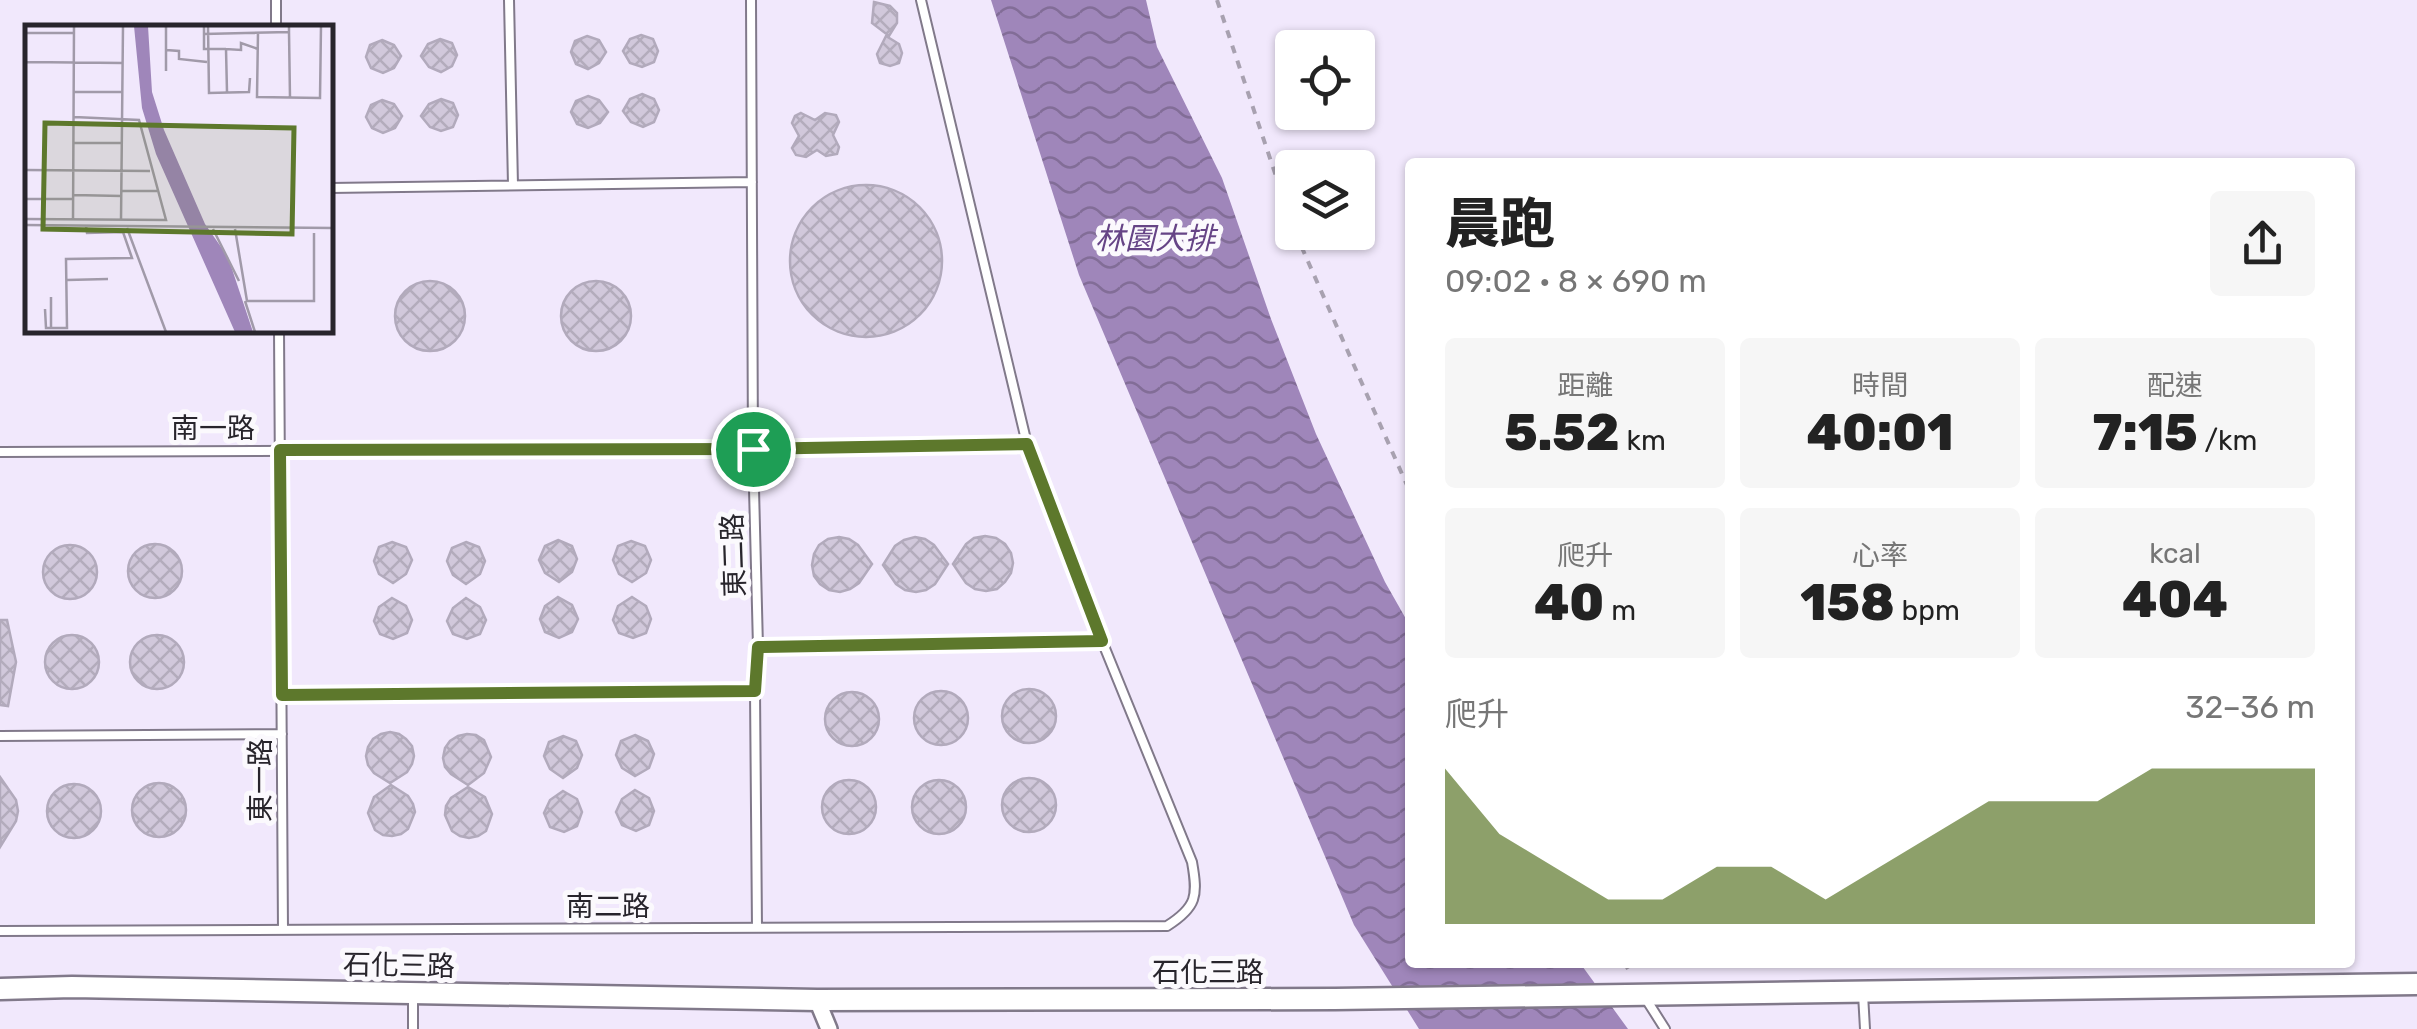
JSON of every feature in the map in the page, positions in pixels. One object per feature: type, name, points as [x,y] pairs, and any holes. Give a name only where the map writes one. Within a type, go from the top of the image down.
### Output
[{"type":"street","name":"石化三路","points":[[0,989],[818,1000],[1334,999],[2417,984]]},
{"type":"street","points":[[818,1000],[829,1029]]},
{"type":"lane","points":[[510,0],[513,186]]},
{"type":"lane","name":"東二路","points":[[751,0],[757,928]]},
{"type":"lane","points":[[758,647],[1102,641],[1027,444],[920,0]]},
{"type":"lane","points":[[332,188],[752,182]]},
{"type":"lane","name":"東一路","points":[[279,332],[283,930]]},
{"type":"lane","name":"南一路","points":[[0,452],[1027,444]]},
{"type":"lane","name":"南二路","points":[[0,931],[1167,926],[1186,914],[1197,890],[1192,862],[1102,641]]},
{"type":"lane","points":[[282,695],[755,691]]},
{"type":"lane","points":[[0,736],[282,734]]},
{"type":"lane","points":[[1863,991],[1865,1029]]},
{"type":"lane","points":[[413,1029],[414,993]]},
{"type":"lane","points":[[1652,996],[1665,1029]]},
{"type":"path","points":[[1217,0],[1275,173]]},
{"type":"path","points":[[1304,250],[1405,481]]},
{"type":"water","name":"林園大排","points":[[991,0],[1146,0],[1157,47],[1222,178],[1316,434],[1405,617],[1405,968],[1584,968],[1628,1029],[1419,1029],[1354,925],[1079,275]]},
{"type":"building","points":[[874,2],[890,6],[897,13],[897,23],[889,36],[872,23]]},
{"type":"building","points":[[641,35],[653,39],[658,51],[654,62],[642,67],[630,63],[623,51],[630,39]]},
{"type":"building","points":[[587,36],[599,40],[606,52],[599,63],[588,69],[576,64],[571,52],[575,41]]},
{"type":"building","points":[[886,36],[899,44],[902,53],[899,63],[890,66],[880,63],[877,54]]},
{"type":"building","points":[[440,39],[452,43],[457,55],[452,66],[441,72],[429,67],[421,56],[428,44]]},
{"type":"building","points":[[382,40],[394,45],[401,56],[394,68],[383,73],[371,68],[366,57],[370,45]]},
{"type":"building","points":[[642,94],[654,99],[659,110],[654,122],[643,127],[631,122],[623,111],[630,99]]},
{"type":"building","points":[[588,96],[599,100],[608,112],[600,123],[588,128],[577,124],[571,112],[576,101]]},
{"type":"building","points":[[441,99],[453,103],[458,115],[453,127],[441,131],[430,127],[421,116],[429,104]]},
{"type":"building","points":[[382,100],[394,104],[402,116],[395,128],[383,133],[372,128],[366,117],[371,105]]},
{"type":"building","points":[[801,113],[815,120],[825,113],[836,115],[839,122],[833,135],[839,147],[837,154],[826,156],[817,150],[806,157],[796,155],[792,148],[799,136],[792,123]]},
{"type":"building","points":[[866,185],[895,191],[919,208],[936,232],[942,261],[936,290],[919,314],[895,331],[866,337],[837,331],[813,314],[796,290],[790,261],[796,232],[813,208],[837,191]]},
{"type":"building","points":[[430,281],[444,283],[455,291],[463,302],[463,330],[455,341],[444,349],[430,351],[416,349],[405,341],[397,330],[395,316],[397,302],[405,291],[416,283]]},
{"type":"building","points":[[596,281],[610,283],[621,291],[629,302],[629,330],[621,341],[610,349],[596,351],[582,349],[571,341],[563,330],[561,316],[563,302],[571,291],[582,283]]},
{"type":"building","points":[[985,536],[1005,544],[1013,563],[1005,582],[986,591],[966,583],[953,564],[966,544]]},
{"type":"building","points":[[839,537],[858,545],[872,564],[859,583],[840,592],[820,584],[812,565],[819,545]]},
{"type":"building","points":[[915,537],[934,545],[948,564],[935,584],[916,592],[896,584],[883,565],[895,546]]},
{"type":"building","points":[[558,540],[572,546],[577,559],[572,572],[559,582],[545,573],[539,560],[545,546]]},
{"type":"building","points":[[631,541],[645,546],[651,560],[646,573],[632,582],[619,574],[613,560],[618,546]]},
{"type":"building","points":[[392,542],[406,547],[412,560],[406,574],[393,583],[379,574],[374,561],[379,547]]},
{"type":"building","points":[[466,542],[479,547],[485,561],[480,574],[466,584],[453,575],[447,561],[452,548]]},
{"type":"building","points":[[155,544],[174,552],[182,571],[174,590],[155,598],[136,590],[128,571],[136,552]]},
{"type":"building","points":[[70,545],[89,553],[97,572],[89,591],[70,599],[51,591],[43,572],[51,553]]},
{"type":"building","points":[[558,597],[572,605],[578,619],[572,632],[559,638],[545,632],[540,619],[545,606]]},
{"type":"building","points":[[632,597],[646,606],[651,619],[646,633],[633,638],[619,633],[613,620],[618,606]]},
{"type":"building","points":[[392,598],[406,606],[412,620],[407,633],[393,639],[380,634],[374,621],[379,607]]},
{"type":"building","points":[[466,598],[480,607],[486,620],[480,634],[467,639],[453,634],[447,621],[453,608]]},
{"type":"building","points":[[0,620],[7,620],[16,662],[8,706],[0,705]]},
{"type":"building","points":[[72,635],[91,643],[99,662],[91,681],[72,689],[53,681],[45,662],[53,643]]},
{"type":"building","points":[[157,635],[176,643],[184,662],[176,681],[157,689],[138,681],[130,662],[138,643]]},
{"type":"building","points":[[1029,689],[1048,697],[1056,716],[1048,735],[1029,743],[1010,735],[1002,716],[1010,697]]},
{"type":"building","points":[[941,691],[960,699],[968,718],[960,737],[941,745],[922,737],[914,718],[922,699]]},
{"type":"building","points":[[852,692],[871,700],[879,719],[871,738],[852,746],[833,738],[825,719],[833,700]]},
{"type":"building","points":[[390,732],[406,739],[414,756],[407,772],[390,783],[374,773],[366,756],[373,739]]},
{"type":"building","points":[[467,734],[484,740],[491,757],[484,773],[468,785],[451,774],[443,758],[450,741]]},
{"type":"building","points":[[635,735],[648,741],[654,754],[649,768],[635,776],[622,768],[616,755],[621,741]]},
{"type":"building","points":[[563,736],[576,741],[582,755],[577,768],[563,778],[550,769],[544,756],[549,742]]},
{"type":"building","points":[[0,777],[16,800],[18,811],[0,847]]},
{"type":"building","points":[[1029,778],[1048,786],[1056,805],[1048,824],[1029,832],[1010,824],[1002,805],[1010,786]]},
{"type":"building","points":[[849,780],[868,788],[876,807],[868,826],[849,834],[830,826],[822,807],[830,788]]},
{"type":"building","points":[[939,780],[958,788],[966,807],[958,826],[939,834],[920,826],[912,807],[920,788]]},
{"type":"building","points":[[159,783],[178,791],[186,810],[178,829],[159,837],[140,829],[132,810],[140,791]]},
{"type":"building","points":[[74,784],[93,792],[101,811],[93,830],[74,838],[55,830],[47,811],[55,792]]},
{"type":"building","points":[[391,785],[408,796],[415,812],[408,829],[392,836],[375,830],[368,813],[374,797]]},
{"type":"building","points":[[468,787],[485,797],[492,814],[486,831],[469,838],[452,831],[445,815],[451,798]]},
{"type":"building","points":[[635,790],[649,798],[654,811],[649,825],[636,831],[622,825],[616,812],[622,799]]},
{"type":"building","points":[[563,791],[577,799],[582,812],[577,826],[564,832],[550,827],[544,813],[550,800]]},
{"type":"route","points":[[1027,444],[1102,641],[758,647],[755,691],[282,695],[280,450],[753,449],[1027,444]]}]
